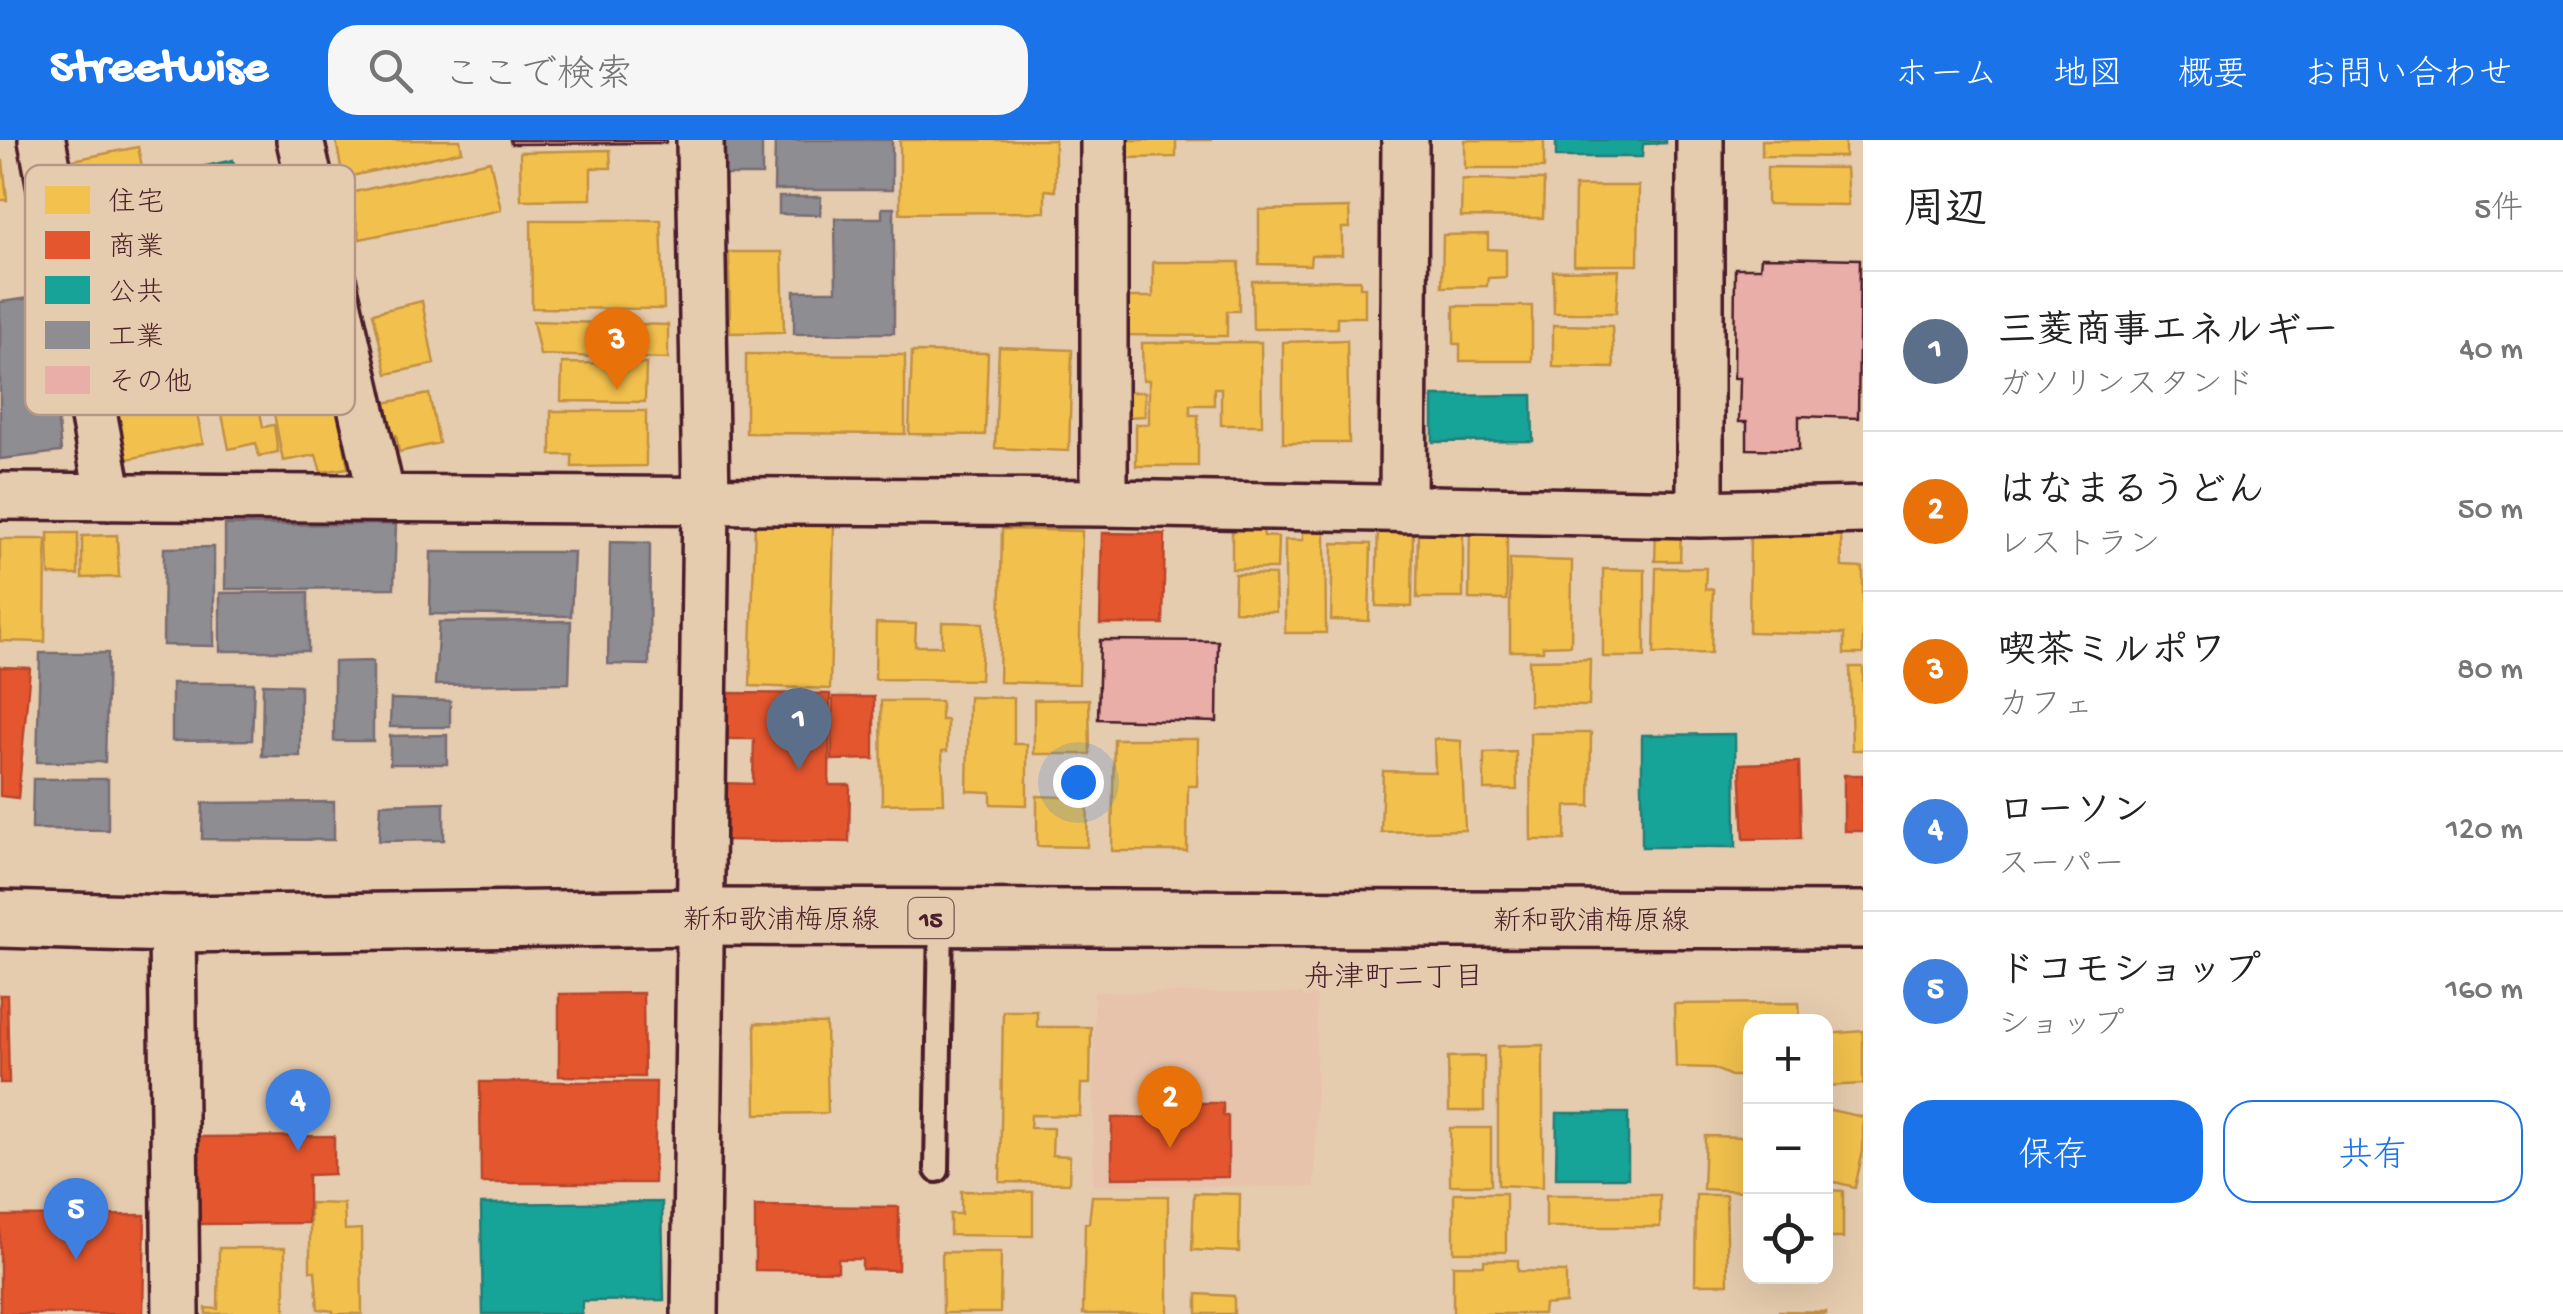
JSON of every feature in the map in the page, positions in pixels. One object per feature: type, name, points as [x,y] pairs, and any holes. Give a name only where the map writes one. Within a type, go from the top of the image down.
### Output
[{"type":"main road","name":"新和歌浦梅原線","points":[[0,920],[172,924],[698,917],[1863,920]]},
{"type":"street","points":[[42,140],[47,165]]},
{"type":"street","points":[[300,140],[306,165]]},
{"type":"street","points":[[695,1314],[706,501],[700,140]]},
{"type":"street","points":[[1104,140],[1104,503]]},
{"type":"street","points":[[1403,509],[1405,140]]},
{"type":"street","points":[[1700,140],[1700,514]]},
{"type":"street","points":[[355,380],[382,498]]},
{"type":"street","points":[[94,415],[109,496]]},
{"type":"street","points":[[0,496],[1104,503],[1700,514],[1863,510]]},
{"type":"street","points":[[172,924],[176,1314]]},
{"type":"lane","points":[[937,1170],[941,918]]},
{"type":"shaded area","points":[[1094,992],[1317,994],[1315,1187],[1093,1185]]},
{"type":"building: 住宅","points":[[336,140],[460,140],[462,151],[355,175],[355,165],[341,165]]},
{"type":"building: 住宅","points":[[900,140],[1055,140],[1055,191],[1045,190],[1045,212],[900,213]]},
{"type":"building: 住宅","points":[[1125,140],[1176,140],[1176,157],[1125,158]]},
{"type":"building: 住宅","points":[[1465,140],[1544,140],[1544,168],[1465,168]]},
{"type":"building: 住宅","points":[[1762,140],[1845,140],[1845,157],[1762,156]]},
{"type":"building: 住宅","points":[[138,147],[142,165],[64,165],[63,162]]},
{"type":"building: 住宅","points":[[610,150],[611,168],[591,168],[591,199],[521,200],[520,152]]},
{"type":"building: 住宅","points":[[3,161],[7,200],[0,200]]},
{"type":"building: 住宅","points":[[490,161],[501,210],[360,239],[355,192]]},
{"type":"building: 住宅","points":[[1767,167],[1846,168],[1848,205],[1767,204]]},
{"type":"building: 住宅","points":[[1462,179],[1544,180],[1543,218],[1461,217]]},
{"type":"building: 住宅","points":[[1575,186],[1639,186],[1638,265],[1574,265]]},
{"type":"building: 住宅","points":[[1349,208],[1350,228],[1342,228],[1342,255],[1311,255],[1310,265],[1259,264],[1259,210]]},
{"type":"building: 住宅","points":[[531,220],[661,220],[664,309],[532,308]]},
{"type":"building: 住宅","points":[[1488,234],[1488,249],[1506,250],[1506,277],[1488,278],[1487,286],[1442,287],[1443,235]]},
{"type":"building: 住宅","points":[[729,252],[782,252],[784,332],[730,333]]},
{"type":"building: 住宅","points":[[1153,262],[1239,262],[1239,311],[1227,311],[1227,336],[1120,335],[1120,297],[1153,297]]},
{"type":"building: 住宅","points":[[1619,270],[1616,313],[1554,313],[1553,271]]},
{"type":"building: 住宅","points":[[1360,280],[1360,287],[1365,287],[1365,317],[1337,317],[1337,328],[1253,329],[1252,281]]},
{"type":"building: 住宅","points":[[422,301],[434,364],[387,374],[373,313]]},
{"type":"building: 住宅","points":[[1454,306],[1532,306],[1532,361],[1460,361],[1460,344],[1454,344]]},
{"type":"building: 住宅","points":[[533,321],[668,325],[668,359],[540,355]]},
{"type":"building: 住宅","points":[[1553,325],[1612,326],[1614,368],[1553,367]]},
{"type":"building: 住宅","points":[[1347,340],[1349,443],[1283,443],[1283,342]]},
{"type":"building: 住宅","points":[[1261,342],[1262,425],[1221,425],[1221,388],[1214,388],[1214,405],[1190,405],[1190,415],[1198,415],[1198,466],[1136,466],[1136,424],[1149,424],[1149,380],[1143,380],[1142,343]]},
{"type":"building: 住宅","points":[[999,347],[1072,350],[1069,451],[995,448]]},
{"type":"building: 住宅","points":[[912,352],[988,353],[985,435],[909,434]]},
{"type":"building: 住宅","points":[[746,354],[905,355],[905,434],[746,433]]},
{"type":"building: 住宅","points":[[562,363],[646,364],[645,402],[561,401]]},
{"type":"building: 住宅","points":[[1127,392],[1145,392],[1145,416],[1127,417]]},
{"type":"building: 住宅","points":[[429,394],[439,443],[399,452],[396,435],[391,437],[384,403]]},
{"type":"building: 住宅","points":[[551,411],[646,411],[646,466],[572,467],[572,455],[551,455]]},
{"type":"building: 住宅","points":[[114,415],[197,415],[203,443],[123,460]]},
{"type":"building: 住宅","points":[[222,415],[261,415],[263,427],[274,425],[278,452],[259,456],[256,443],[229,449]]},
{"type":"building: 住宅","points":[[274,415],[339,415],[348,468],[321,472],[316,455],[283,461]]},
{"type":"building: 住宅","points":[[755,523],[834,525],[830,689],[750,686]]},
{"type":"building: 住宅","points":[[1378,524],[1413,526],[1412,607],[1376,606]]},
{"type":"building: 住宅","points":[[1470,526],[1507,527],[1507,600],[1469,599]]},
{"type":"building: 住宅","points":[[1002,529],[1082,531],[1079,684],[999,682]]},
{"type":"building: 住宅","points":[[1232,529],[1263,529],[1264,536],[1278,537],[1277,569],[1232,569]]},
{"type":"building: 住宅","points":[[1418,530],[1463,531],[1463,598],[1417,598]]},
{"type":"building: 住宅","points":[[1656,531],[1681,531],[1680,561],[1655,561]]},
{"type":"building: 住宅","points":[[1303,532],[1325,532],[1326,633],[1285,633],[1285,540],[1303,540]]},
{"type":"building: 住宅","points":[[48,533],[78,533],[78,575],[49,575]]},
{"type":"building: 住宅","points":[[1841,533],[1842,567],[1863,568],[1863,654],[1844,654],[1844,634],[1749,632],[1750,535]]},
{"type":"building: 住宅","points":[[117,535],[119,577],[82,578],[82,536]]},
{"type":"building: 住宅","points":[[0,539],[46,539],[45,642],[0,641]]},
{"type":"building: 住宅","points":[[1333,543],[1371,544],[1369,621],[1331,620]]},
{"type":"building: 住宅","points":[[1510,559],[1572,561],[1571,645],[1543,646],[1543,651],[1510,651]]},
{"type":"building: 住宅","points":[[1656,568],[1706,568],[1705,589],[1713,589],[1711,653],[1654,654]]},
{"type":"building: 住宅","points":[[1603,569],[1645,570],[1645,657],[1603,657]]},
{"type":"building: 住宅","points":[[1235,574],[1275,575],[1276,612],[1234,611]]},
{"type":"building: 住宅","points":[[942,622],[983,623],[980,680],[875,679],[876,623],[916,624],[915,646],[942,646]]},
{"type":"building: 住宅","points":[[1590,659],[1589,706],[1529,705],[1529,660]]},
{"type":"building: 住宅","points":[[1850,667],[1863,667],[1863,750],[1852,750]]},
{"type":"building: 住宅","points":[[969,697],[1014,698],[1014,744],[1027,744],[1027,805],[991,804],[991,792],[967,791]]},
{"type":"building: 住宅","points":[[1089,699],[1090,754],[1034,754],[1034,700]]},
{"type":"building: 住宅","points":[[881,701],[941,701],[941,720],[947,720],[947,751],[942,751],[944,803],[882,804]]},
{"type":"building: 住宅","points":[[1530,733],[1591,733],[1590,806],[1566,806],[1565,840],[1531,840]]},
{"type":"building: 住宅","points":[[1114,739],[1198,739],[1197,786],[1188,786],[1187,851],[1112,851]]},
{"type":"building: 住宅","points":[[1434,739],[1461,741],[1465,830],[1381,832],[1383,771],[1435,772]]},
{"type":"building: 住宅","points":[[1516,752],[1517,790],[1484,790],[1484,753]]},
{"type":"building: 住宅","points":[[1037,796],[1088,798],[1087,847],[1037,846]]},
{"type":"building: 住宅","points":[[1799,1003],[1800,1014],[1743,1014],[1743,1076],[1731,1076],[1713,1068],[1676,1067],[1674,1004]]},
{"type":"building: 住宅","points":[[1003,1011],[1037,1011],[1037,1027],[1091,1027],[1090,1084],[1081,1084],[1080,1116],[1031,1115],[1030,1128],[1053,1128],[1052,1155],[1070,1156],[1069,1183],[1000,1182]]},
{"type":"building: 住宅","points":[[755,1023],[826,1024],[828,1113],[756,1114]]},
{"type":"building: 住宅","points":[[1863,1031],[1863,1084],[1833,1086],[1833,1033]]},
{"type":"building: 住宅","points":[[1543,1045],[1543,1187],[1498,1185],[1498,1046]]},
{"type":"building: 住宅","points":[[1484,1056],[1484,1111],[1449,1111],[1448,1057]]},
{"type":"building: 住宅","points":[[1833,1111],[1863,1117],[1863,1151],[1855,1187],[1833,1182]]},
{"type":"building: 住宅","points":[[1450,1128],[1491,1128],[1491,1185],[1450,1185]]},
{"type":"building: 住宅","points":[[1705,1136],[1743,1137],[1743,1191],[1703,1189]]},
{"type":"building: 住宅","points":[[1833,1190],[1843,1191],[1843,1238],[1833,1238]]},
{"type":"building: 住宅","points":[[961,1191],[1033,1192],[1033,1236],[950,1235],[950,1214],[961,1214]]},
{"type":"building: 住宅","points":[[1194,1193],[1240,1194],[1239,1252],[1192,1250]]},
{"type":"building: 住宅","points":[[1454,1193],[1506,1193],[1506,1252],[1454,1252]]},
{"type":"building: 住宅","points":[[1546,1195],[1660,1195],[1660,1227],[1546,1227]]},
{"type":"building: 住宅","points":[[1696,1195],[1726,1195],[1728,1284],[1695,1284]]},
{"type":"building: 住宅","points":[[1092,1196],[1168,1196],[1168,1314],[1083,1314],[1085,1223],[1089,1223]]},
{"type":"building: 住宅","points":[[310,1203],[344,1204],[345,1230],[361,1229],[362,1314],[333,1314],[318,1309],[315,1271],[310,1271]]},
{"type":"building: 住宅","points":[[219,1248],[285,1248],[285,1313],[206,1314],[206,1308],[218,1309]]},
{"type":"building: 住宅","points":[[942,1252],[1001,1252],[1000,1313],[943,1313]]},
{"type":"building: 住宅","points":[[1484,1260],[1518,1260],[1518,1271],[1566,1272],[1566,1303],[1544,1305],[1543,1314],[1453,1314],[1453,1265],[1484,1265]]},
{"type":"building: 住宅","points":[[1197,1294],[1234,1296],[1234,1314],[1197,1314]]},
{"type":"building: 住宅","points":[[1826,1312],[1826,1314],[1779,1314]]},
{"type":"building: 商業","points":[[1102,533],[1165,534],[1163,624],[1100,624]]},
{"type":"building: 商業","points":[[0,667],[30,668],[18,798],[0,796]]},
{"type":"building: 商業","points":[[728,693],[830,694],[829,785],[850,785],[849,842],[721,840],[721,783],[753,784],[754,739],[727,739]]},
{"type":"building: 商業","points":[[833,697],[874,697],[874,759],[832,760]]},
{"type":"building: 商業","points":[[1799,762],[1801,838],[1744,839],[1740,764]]},
{"type":"building: 商業","points":[[1844,775],[1863,775],[1863,831],[1844,831]]},
{"type":"building: 商業","points":[[643,993],[644,1077],[559,1076],[559,994]]},
{"type":"building: 商業","points":[[0,995],[7,995],[9,1083],[0,1083]]},
{"type":"building: 商業","points":[[480,1082],[656,1082],[654,1183],[481,1183]]},
{"type":"building: 商業","points":[[1192,1103],[1223,1103],[1223,1116],[1228,1116],[1228,1177],[1112,1178],[1112,1118],[1192,1117]]},
{"type":"building: 商業","points":[[334,1136],[334,1174],[308,1175],[308,1223],[199,1224],[198,1137]]},
{"type":"building: 商業","points":[[755,1206],[899,1207],[898,1270],[862,1269],[862,1259],[838,1259],[838,1271],[755,1270]]},
{"type":"building: 商業","points":[[145,1215],[143,1314],[0,1314],[0,1216]]},
{"type":"building: 公共","points":[[1556,140],[1666,143],[1643,144],[1642,157],[1556,157]]},
{"type":"building: 公共","points":[[1532,395],[1533,441],[1433,442],[1433,396]]},
{"type":"building: 公共","points":[[1735,734],[1736,847],[1642,847],[1642,735]]},
{"type":"building: 公共","points":[[1557,1113],[1628,1113],[1628,1178],[1556,1178]]},
{"type":"building: 公共","points":[[662,1202],[664,1300],[582,1301],[582,1314],[483,1314],[481,1204]]},
{"type":"building: 工業","points":[[710,140],[762,140],[762,175],[710,175]]},
{"type":"building: 工業","points":[[775,140],[892,140],[892,190],[774,190]]},
{"type":"building: 工業","points":[[779,197],[821,197],[820,215],[779,214]]},
{"type":"building: 工業","points":[[882,208],[894,208],[894,333],[794,334],[794,291],[836,291],[835,218],[882,218]]},
{"type":"building: 工業","points":[[25,299],[25,415],[57,415],[61,452],[0,459],[0,302]]},
{"type":"building: 工業","points":[[396,524],[394,588],[225,589],[225,525]]},
{"type":"building: 工業","points":[[610,542],[650,543],[649,665],[608,664]]},
{"type":"building: 工業","points":[[214,547],[214,646],[163,645],[164,548]]},
{"type":"building: 工業","points":[[431,552],[574,552],[571,616],[430,614]]},
{"type":"building: 工業","points":[[308,592],[308,651],[220,651],[220,593]]},
{"type":"building: 工業","points":[[571,621],[569,683],[435,685],[439,622]]},
{"type":"building: 工業","points":[[40,653],[108,653],[105,762],[37,762]]},
{"type":"building: 工業","points":[[373,661],[373,741],[334,741],[334,662]]},
{"type":"building: 工業","points":[[172,683],[254,683],[252,740],[172,741]]},
{"type":"building: 工業","points":[[263,684],[300,685],[300,756],[262,756]]},
{"type":"building: 工業","points":[[391,699],[450,701],[450,727],[390,727]]},
{"type":"building: 工業","points":[[447,735],[447,764],[390,764],[390,736]]},
{"type":"building: 工業","points":[[33,779],[108,779],[108,830],[32,829]]},
{"type":"building: 工業","points":[[334,802],[334,840],[202,839],[203,803]]},
{"type":"building: 工業","points":[[444,802],[444,840],[379,841],[381,804]]},
{"type":"building: その他","points":[[510,140],[666,140],[666,143],[511,144]]},
{"type":"building: その他","points":[[1761,257],[1860,259],[1858,418],[1799,416],[1799,450],[1747,449],[1747,422],[1739,422],[1740,378],[1734,378],[1735,268],[1760,268]]},
{"type":"building: その他","points":[[1100,640],[1218,641],[1217,722],[1098,719]]},
{"type":"place","name":"喫茶ミルポワ","points":[[617,390]]},
{"type":"place","name":"三菱商事エネルギー","points":[[799,770]]},
{"type":"place","name":"はなまるうどん","points":[[1170,1148]]},
{"type":"place","name":"ローソン","points":[[298,1151]]},
{"type":"place","name":"ドコモショップ","points":[[76,1260]]},
{"type":"district","name":"舟津町二丁目","points":[[1394,976]]}]
